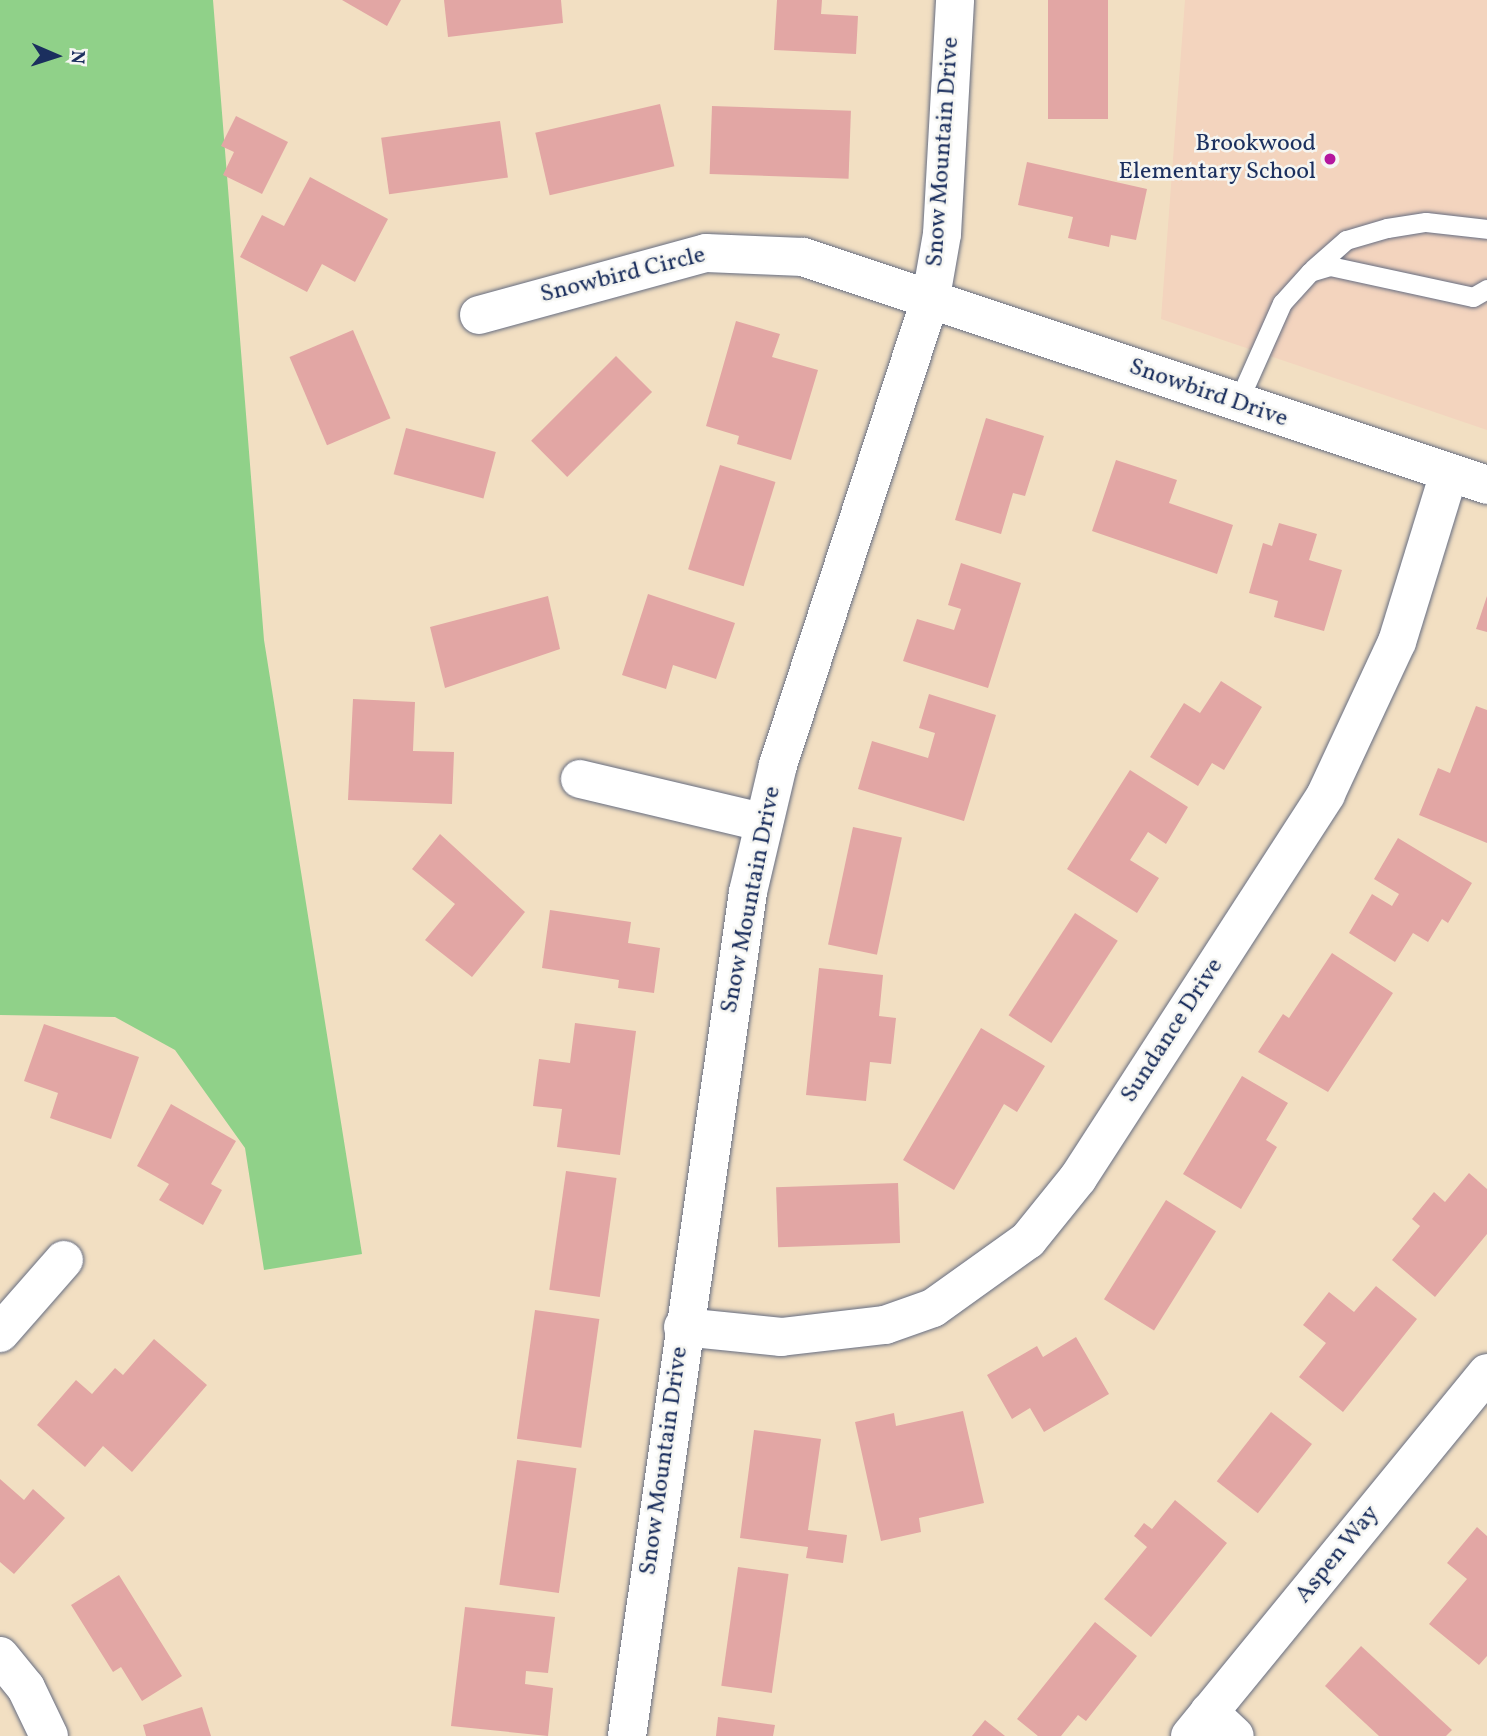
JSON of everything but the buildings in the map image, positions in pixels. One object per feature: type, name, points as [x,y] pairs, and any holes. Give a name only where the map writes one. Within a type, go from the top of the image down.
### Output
[{"type":"street","name":"Snow Mountain Drive","points":[[627,1736],[683,1327],[762,822],[931,297],[942,234],[956,0]]},
{"type":"street","name":"Snowbird Circle","points":[[479,316],[654,263],[743,251],[803,257],[931,297]]},
{"type":"street","name":"Snowbird Drive","points":[[931,297],[1237,404],[1487,485]]},
{"type":"street","name":"Sundance Drive","points":[[683,1327],[781,1337],[885,1325],[933,1308],[1028,1240],[1078,1178],[1326,794],[1397,642],[1449,473]]},
{"type":"street","points":[[580,779],[762,822]]},
{"type":"street","points":[[0,1333],[64,1260]]},
{"type":"street","name":"Aspen Way","points":[[1211,1728],[1487,1373]]},
{"type":"street","points":[[0,1656],[26,1688],[49,1736]]},
{"type":"lane","points":[[1237,404],[1282,303],[1310,272],[1346,240],[1387,228],[1426,222],[1487,229]]},
{"type":"lane","points":[[1310,272],[1330,265],[1473,297],[1487,289]]},
{"type":"shaded area","name":"Brookwood Elementary School","points":[[1185,0],[1487,0],[1487,430],[1161,319]]},
{"type":"green space","points":[[0,0],[213,0],[264,640],[362,1254],[264,1270],[245,1148],[175,1050],[115,1017],[0,1015]]},
{"type":"place","name":"Brookwood Elementary School","points":[[1330,159]]}]
